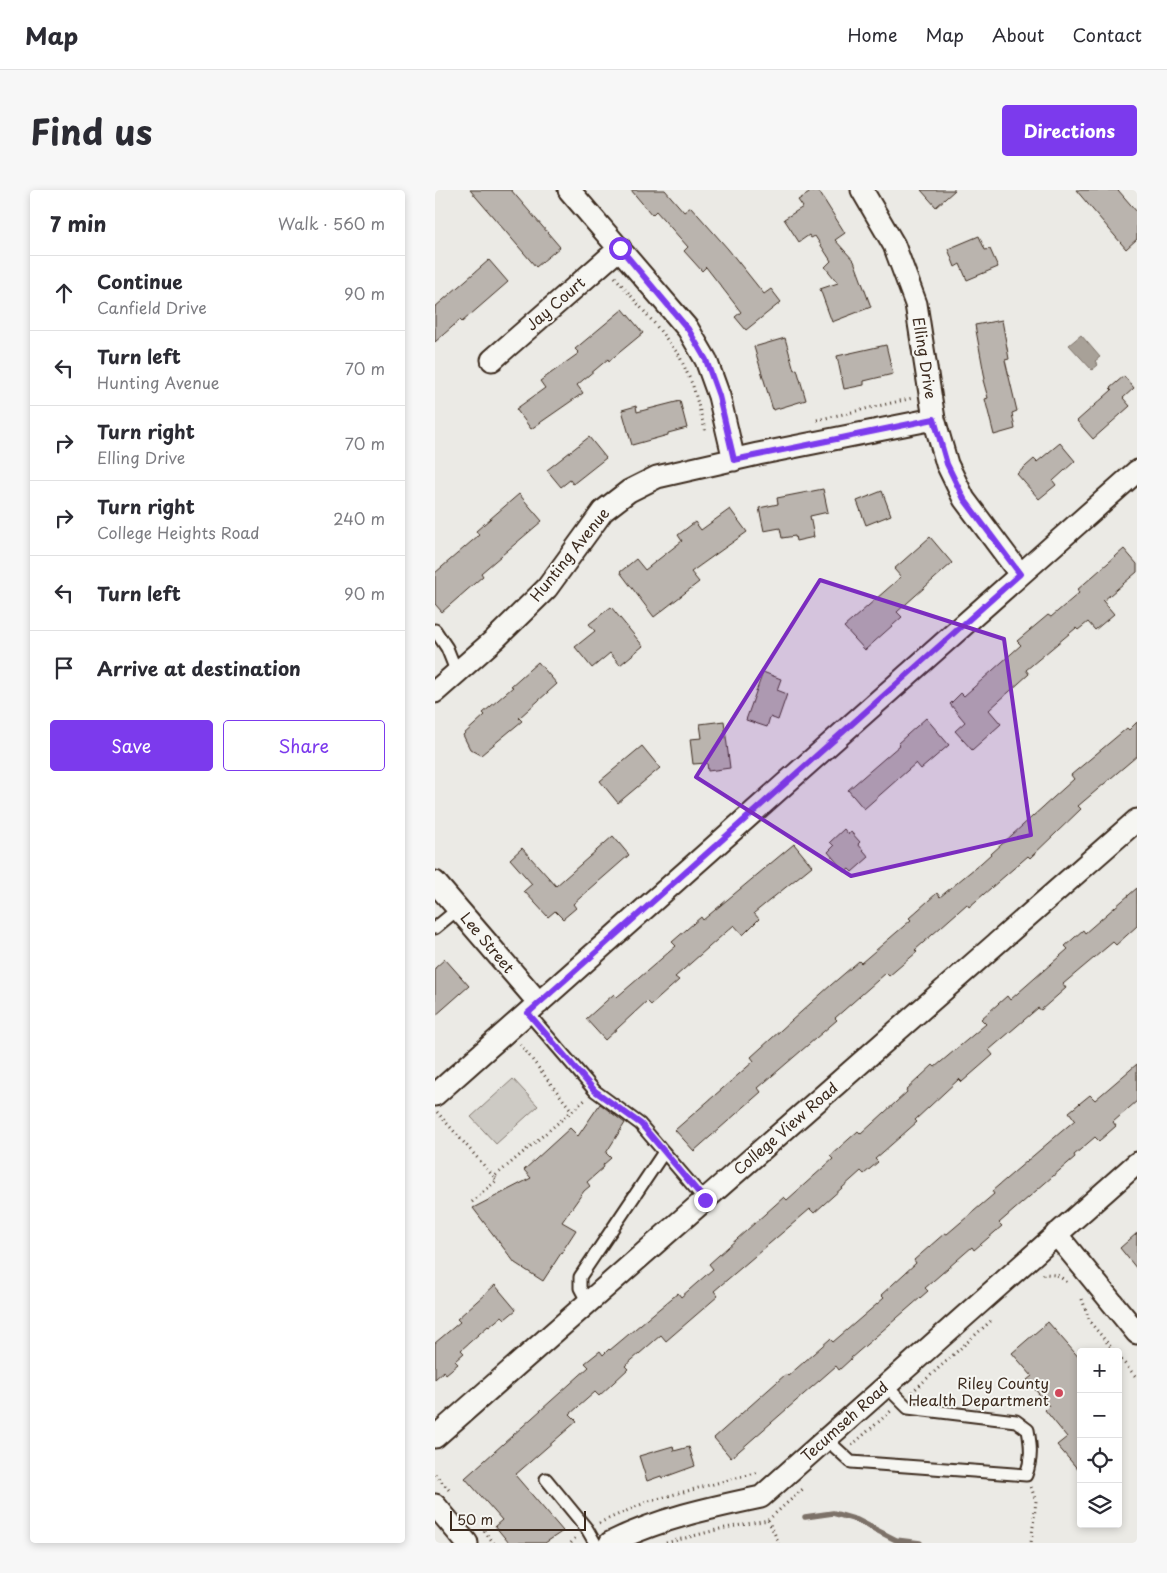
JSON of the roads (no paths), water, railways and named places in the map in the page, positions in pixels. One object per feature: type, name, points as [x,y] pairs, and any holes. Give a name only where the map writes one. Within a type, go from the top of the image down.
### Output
[{"type":"street","points":[[569,190],[688,329],[706,360],[719,396],[734,460]]},
{"type":"street","name":"Elling Drive","points":[[862,190],[893,245],[916,304],[934,419],[947,464],[964,499],[1020,574]]},
{"type":"street","name":"Jay Court","points":[[491,360],[620,248]]},
{"type":"street","name":"Hunting Avenue","points":[[435,692],[495,640],[547,588],[603,511],[629,491],[657,477],[934,419]]},
{"type":"street","points":[[436,1104],[534,1008],[1137,471]]},
{"type":"street","name":"College View Road","points":[[435,1437],[1137,820]]},
{"type":"street","name":"Lee Street","points":[[435,882],[458,908],[534,1008]]},
{"type":"street","name":"Tecumseh Road","points":[[624,1540],[655,1523],[701,1509],[761,1497],[1137,1163]]},
{"type":"street","points":[[1056,1234],[1137,1333]]},
{"type":"street","points":[[435,1505],[467,1543]]},
{"type":"lane","points":[[435,630],[447,648],[457,673]]},
{"type":"lane","points":[[435,928],[458,908]]},
{"type":"lane","points":[[534,1008],[595,1091],[641,1124],[705,1200]]},
{"type":"lane","points":[[587,1303],[581,1288],[580,1277],[664,1152]]},
{"type":"lane","points":[[825,1440],[851,1462],[1026,1475],[1030,1465],[1032,1450],[1028,1430],[1016,1421],[908,1408],[885,1386]]},
{"type":"lane","points":[[546,1479],[587,1529],[595,1543]]},
{"type":"waterway","points":[[805,1517],[833,1513],[857,1520],[896,1540],[920,1543]]},
{"type":"place","name":"Riley County Health Department","points":[[1059,1393]]}]
